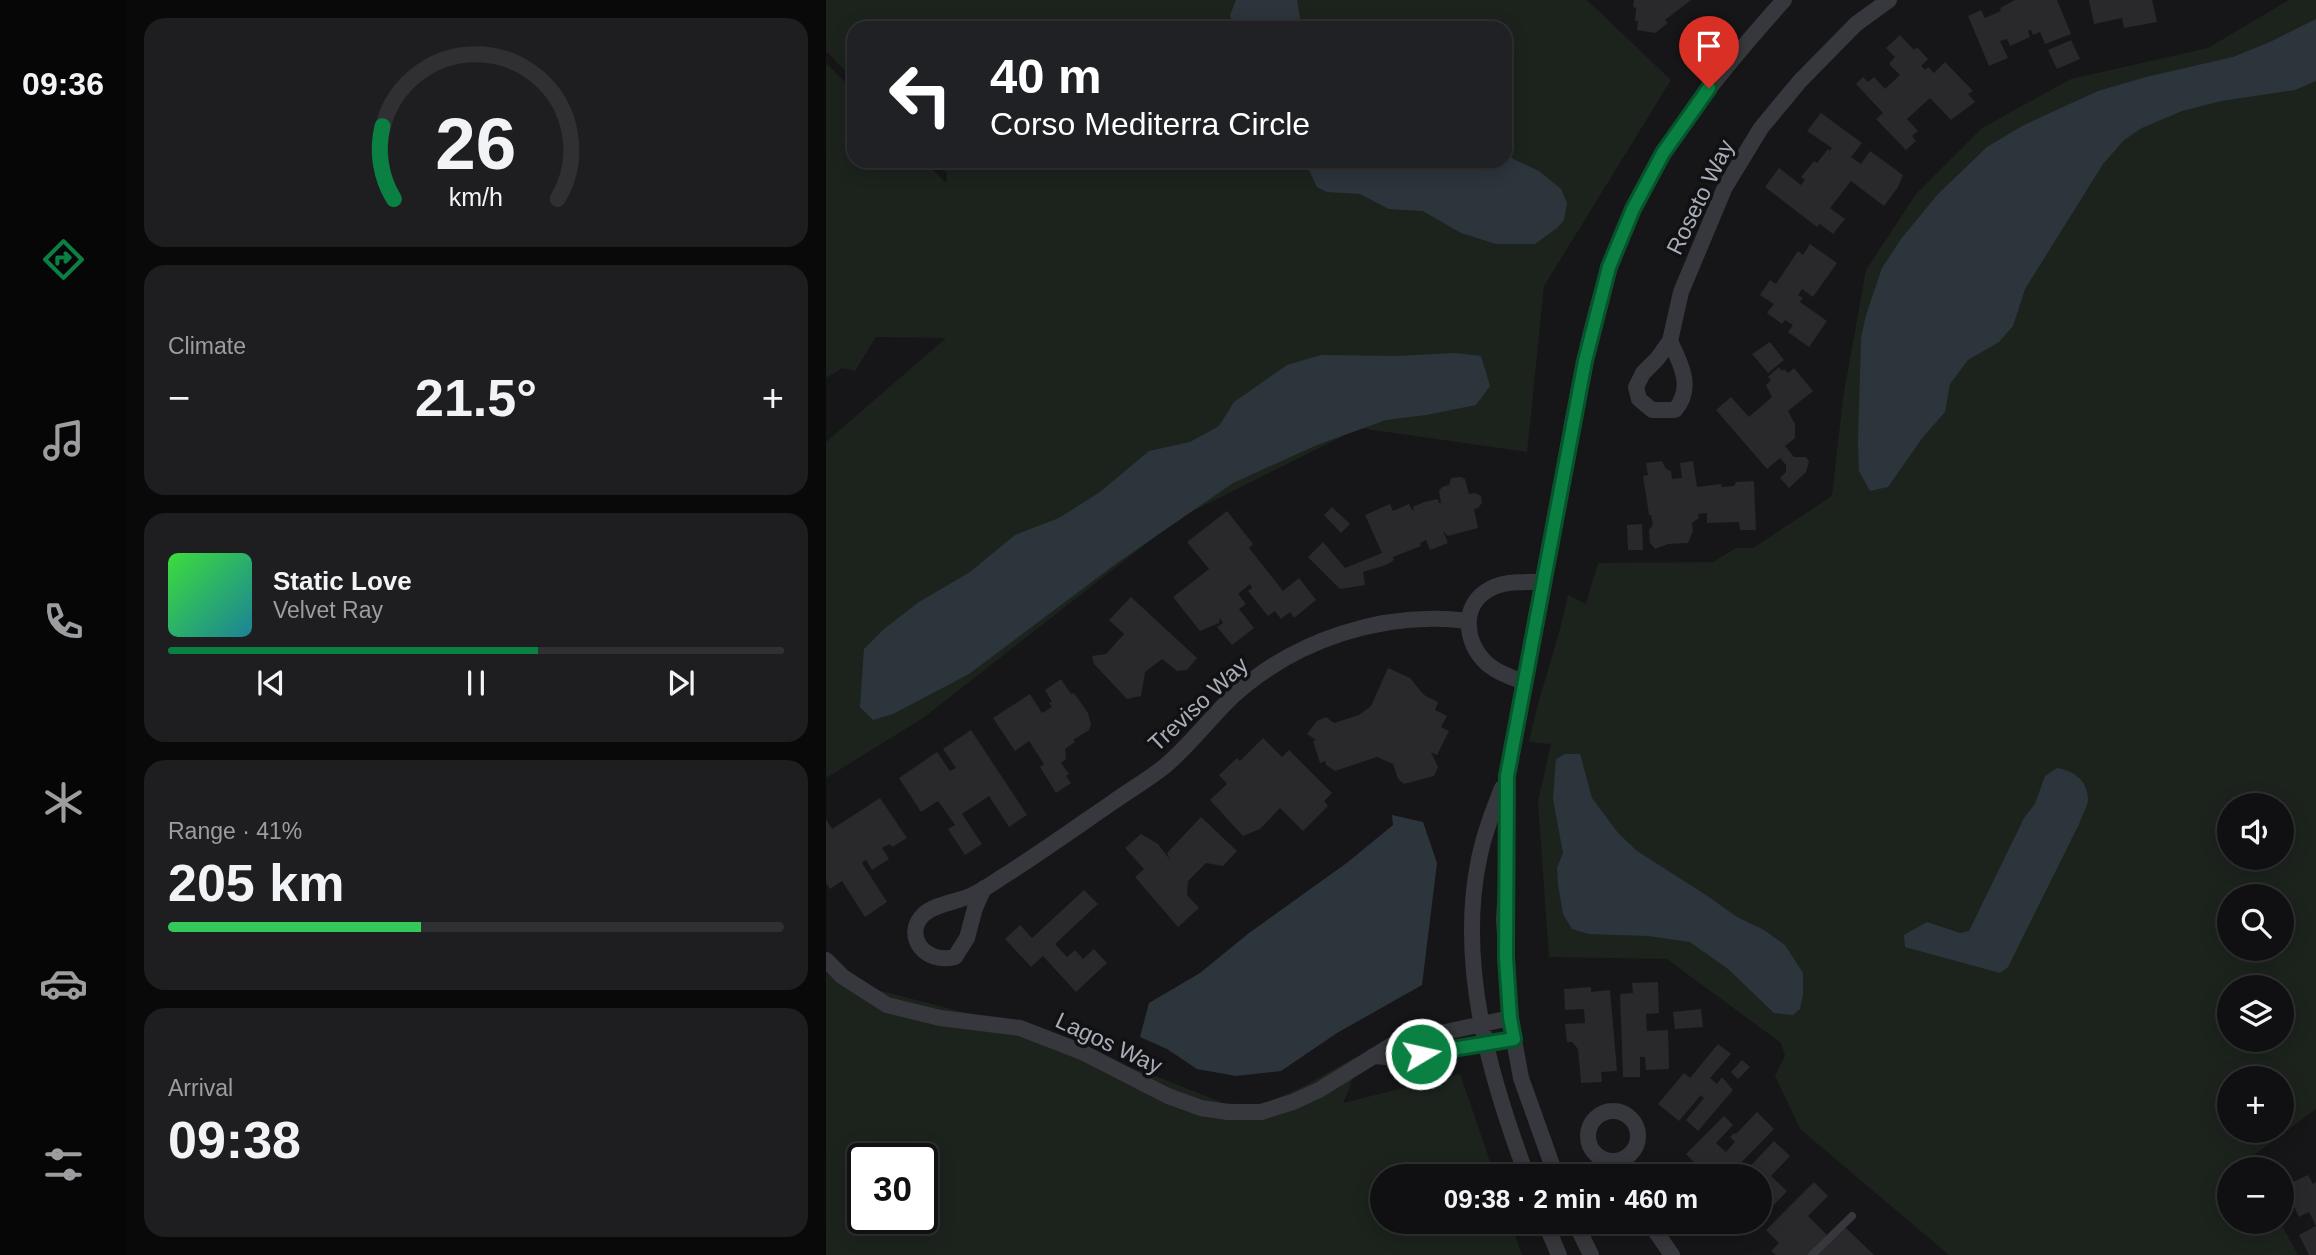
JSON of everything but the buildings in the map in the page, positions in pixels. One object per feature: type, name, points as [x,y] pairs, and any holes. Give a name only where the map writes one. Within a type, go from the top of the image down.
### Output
[{"type":"street","points":[[1552,1164],[1521,1077],[1510,1018],[1504,919],[1507,776],[1585,361],[1609,267],[1633,209],[1670,142],[1692,110],[1784,0]]},
{"type":"street","name":"Roseto Way","points":[[1670,341],[1681,292],[1702,239],[1726,187],[1761,128],[1800,81],[1856,24],[1889,0]]},
{"type":"street","points":[[1524,682],[1490,666],[1478,656],[1470,643],[1468,621],[1483,593],[1509,582],[1543,582]]},
{"type":"street","name":"Treviso Way","points":[[984,888],[962,950],[955,957],[944,960],[933,958],[925,952],[916,940],[916,925],[926,912],[984,888],[1163,768],[1253,680],[1303,649],[1354,631],[1408,620],[1468,621]]},
{"type":"street","points":[[1507,776],[1486,829],[1478,860],[1472,908],[1475,981],[1481,1025],[1498,1090],[1523,1164]]},
{"type":"street","name":"Lagos Way","points":[[826,960],[843,977],[887,1005],[940,1018],[1020,1028],[1082,1052],[1168,1097],[1200,1108],[1228,1112],[1261,1112],[1293,1102],[1319,1090],[1395,1043],[1510,1018]]},
{"type":"street","points":[[1373,1056],[1400,1058],[1514,1039]]},
{"type":"street","points":[[1622,1160],[1624,1164]]},
{"type":"street","points":[[1550,1234],[1559,1255]]},
{"type":"street","points":[[1581,1234],[1591,1255]]},
{"type":"street","points":[[1657,1234],[1672,1255]]},
{"type":"lane","points":[[1812,1255],[1852,1216]]},
{"type":"shaded area","points":[[826,0],[1587,0],[1671,80],[1544,286],[1527,452],[1359,428],[1179,518],[923,718],[826,778],[826,442],[946,338],[876,337],[855,371],[842,368],[826,378],[826,63],[847,84],[847,168],[931,168],[946,183],[947,173],[942,168],[1512,168],[1512,21],[847,21],[847,73],[826,51]]},
{"type":"shaded area","points":[[1236,0],[1297,0],[1301,21],[1232,21],[1230,15]]},
{"type":"shaded area","points":[[2289,0],[2316,0],[2316,1109],[2294,1125],[2294,1066],[2217,1066],[2217,1143],[2270,1143],[2251,1157],[2217,1157],[2217,1234],[2287,1234],[2298,1255],[1949,1255],[1800,1129],[1775,1076],[1785,1056],[1781,1043],[1667,959],[1549,957],[1538,801],[1551,744],[1529,742],[1568,595],[1586,604],[1598,563],[1713,562],[1736,548],[1753,548],[1832,496],[1843,398],[1866,270],[1916,194],[1982,128],[2071,79],[2208,48]]},
{"type":"shaded area","points":[[2316,19],[2316,81],[2295,90],[2221,101],[2182,111],[2142,128],[2124,140],[2103,164],[2025,289],[2013,326],[1999,342],[1968,360],[1950,384],[1945,412],[1923,437],[1888,487],[1870,491],[1859,471],[1858,444],[1861,338],[1866,315],[1882,268],[1901,239],[1938,194],[1987,147],[2024,125],[2098,91],[2233,57]]},
{"type":"shaded area","points":[[1512,158],[1539,171],[1561,189],[1567,203],[1564,220],[1535,244],[1496,244],[1461,233],[1423,211],[1389,209],[1360,194],[1327,192],[1317,187],[1306,168],[1512,168]]},
{"type":"shaded area","points":[[1455,353],[1481,356],[1490,386],[1476,405],[1386,420],[1317,445],[1233,483],[1117,563],[969,674],[893,714],[873,720],[860,707],[864,649],[884,629],[919,602],[970,572],[1015,535],[1059,518],[1100,492],[1149,451],[1190,442],[1219,426],[1234,402],[1287,365],[1321,355],[1396,356]]},
{"type":"shaded area","points":[[1565,754],[1580,754],[1592,798],[1618,833],[1637,851],[1785,945],[1803,973],[1800,1009],[1793,1015],[1774,1013],[1728,969],[1690,942],[1648,936],[1589,934],[1572,929],[1563,914],[1558,884],[1557,868],[1563,853],[1553,799],[1556,759]]},
{"type":"shaded area","points":[[2057,768],[2074,774],[2082,781],[2088,802],[2008,967],[2000,973],[1905,947],[1904,935],[1927,922],[1960,933],[1969,931],[2024,818],[2035,804],[2045,776]]},
{"type":"shaded area","points":[[1392,815],[1423,822],[1437,863],[1422,985],[1337,1033],[1281,1071],[1236,1076],[1197,1069],[1167,1049],[1140,1037],[1149,1003],[1200,973],[1249,933],[1348,862],[1393,825]]},
{"type":"shaded area","points":[[826,961],[862,986],[993,1020],[1163,1079],[1223,1103],[1262,1105],[1302,1087],[1356,1057],[1350,1087],[1343,1103],[1460,1074],[1491,1164],[1370,1164],[1370,1234],[1514,1234],[1522,1255],[826,1255]]},
{"type":"route","points":[[1421,1054],[1514,1039],[1510,1018],[1504,919],[1507,776],[1585,361],[1609,267],[1633,209],[1663,153],[1709,88]]}]
